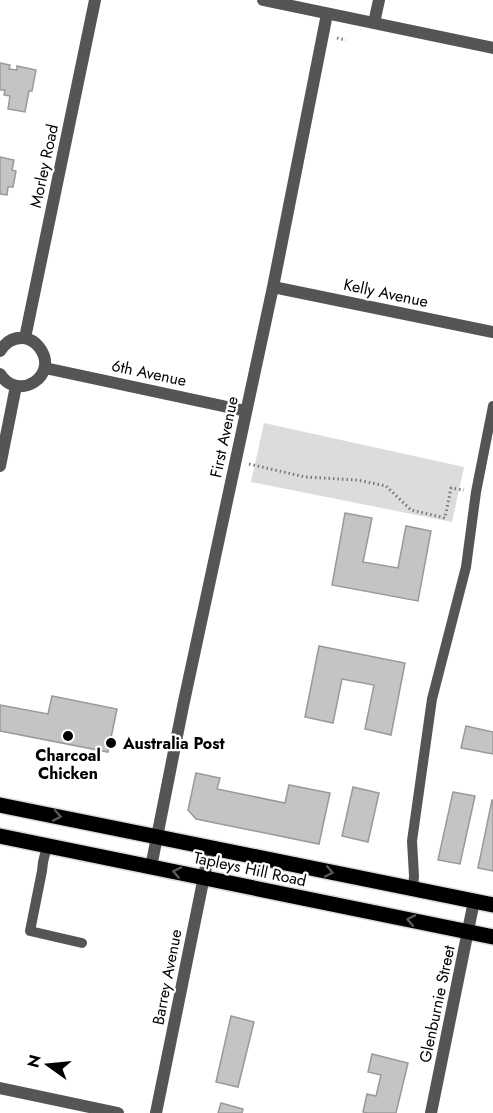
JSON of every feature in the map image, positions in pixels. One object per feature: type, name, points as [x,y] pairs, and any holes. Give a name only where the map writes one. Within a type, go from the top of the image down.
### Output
[{"type":"main road","name":"Tapleys Hill Road","points":[[0,805],[493,905]]},
{"type":"main road","name":"Tapleys Hill Road","points":[[0,836],[493,937]]},
{"type":"street","name":"Morley Road","points":[[25,338],[95,0]]},
{"type":"street","points":[[263,0],[493,48]]},
{"type":"street","points":[[374,23],[379,0]]},
{"type":"street","name":"First Avenue","points":[[151,867],[273,287],[327,14]]},
{"type":"street","name":"Kelly Avenue","points":[[273,287],[493,332]]},
{"type":"street","points":[[0,351],[8,342],[25,338],[37,344],[45,361],[42,375],[30,385],[9,384],[0,374]]},
{"type":"street","name":"6th Avenue","points":[[45,368],[246,411]]},
{"type":"street","points":[[0,466],[16,386]]},
{"type":"street","name":"Barrey Avenue","points":[[156,1113],[210,848]]},
{"type":"street","name":"Glenburnie Street","points":[[431,1113],[474,902]]},
{"type":"street","points":[[0,1088],[118,1113]]},
{"type":"lane","points":[[413,889],[412,841],[432,699],[466,567],[476,492],[493,406]]},
{"type":"lane","points":[[47,846],[30,931],[82,943]]},
{"type":"path","points":[[236,460],[305,477],[357,480],[386,486],[411,510],[445,518],[451,488],[476,492]]},
{"type":"shaded area","points":[[264,423],[464,467],[452,522],[251,482]]},
{"type":"building","points":[[0,63],[10,65],[9,69],[17,70],[17,66],[36,70],[25,112],[8,109],[10,96],[4,95],[5,90],[0,90]]},
{"type":"building","points":[[0,157],[14,160],[12,170],[16,171],[13,187],[8,187],[7,195],[0,194]]},
{"type":"building","points":[[345,513],[372,518],[363,562],[398,568],[406,526],[431,531],[418,601],[332,585]]},
{"type":"building","points":[[319,646],[405,663],[391,735],[365,729],[374,685],[342,679],[333,723],[305,717]]},
{"type":"building","points":[[52,696],[117,709],[108,752],[0,731],[0,705],[48,714]]},
{"type":"building","points":[[466,726],[493,732],[493,754],[461,748]]},
{"type":"building","points":[[196,773],[220,778],[217,789],[285,803],[289,785],[330,793],[319,844],[196,819],[188,810]]},
{"type":"building","points":[[353,787],[379,793],[368,842],[342,836]]},
{"type":"building","points":[[453,792],[475,796],[460,864],[438,860]]},
{"type":"building","points":[[493,800],[493,871],[478,868]]},
{"type":"building","points":[[231,1016],[254,1022],[238,1087],[216,1082]]},
{"type":"building","points":[[372,1054],[408,1063],[396,1113],[363,1112],[367,1094],[376,1096],[381,1075],[368,1072]]},
{"type":"building","points":[[221,1103],[243,1109],[242,1113],[218,1113]]},
{"type":"place","name":"Charcoal Chicken","points":[[68,736]]},
{"type":"place","name":"Australia Post","points":[[111,743]]}]
